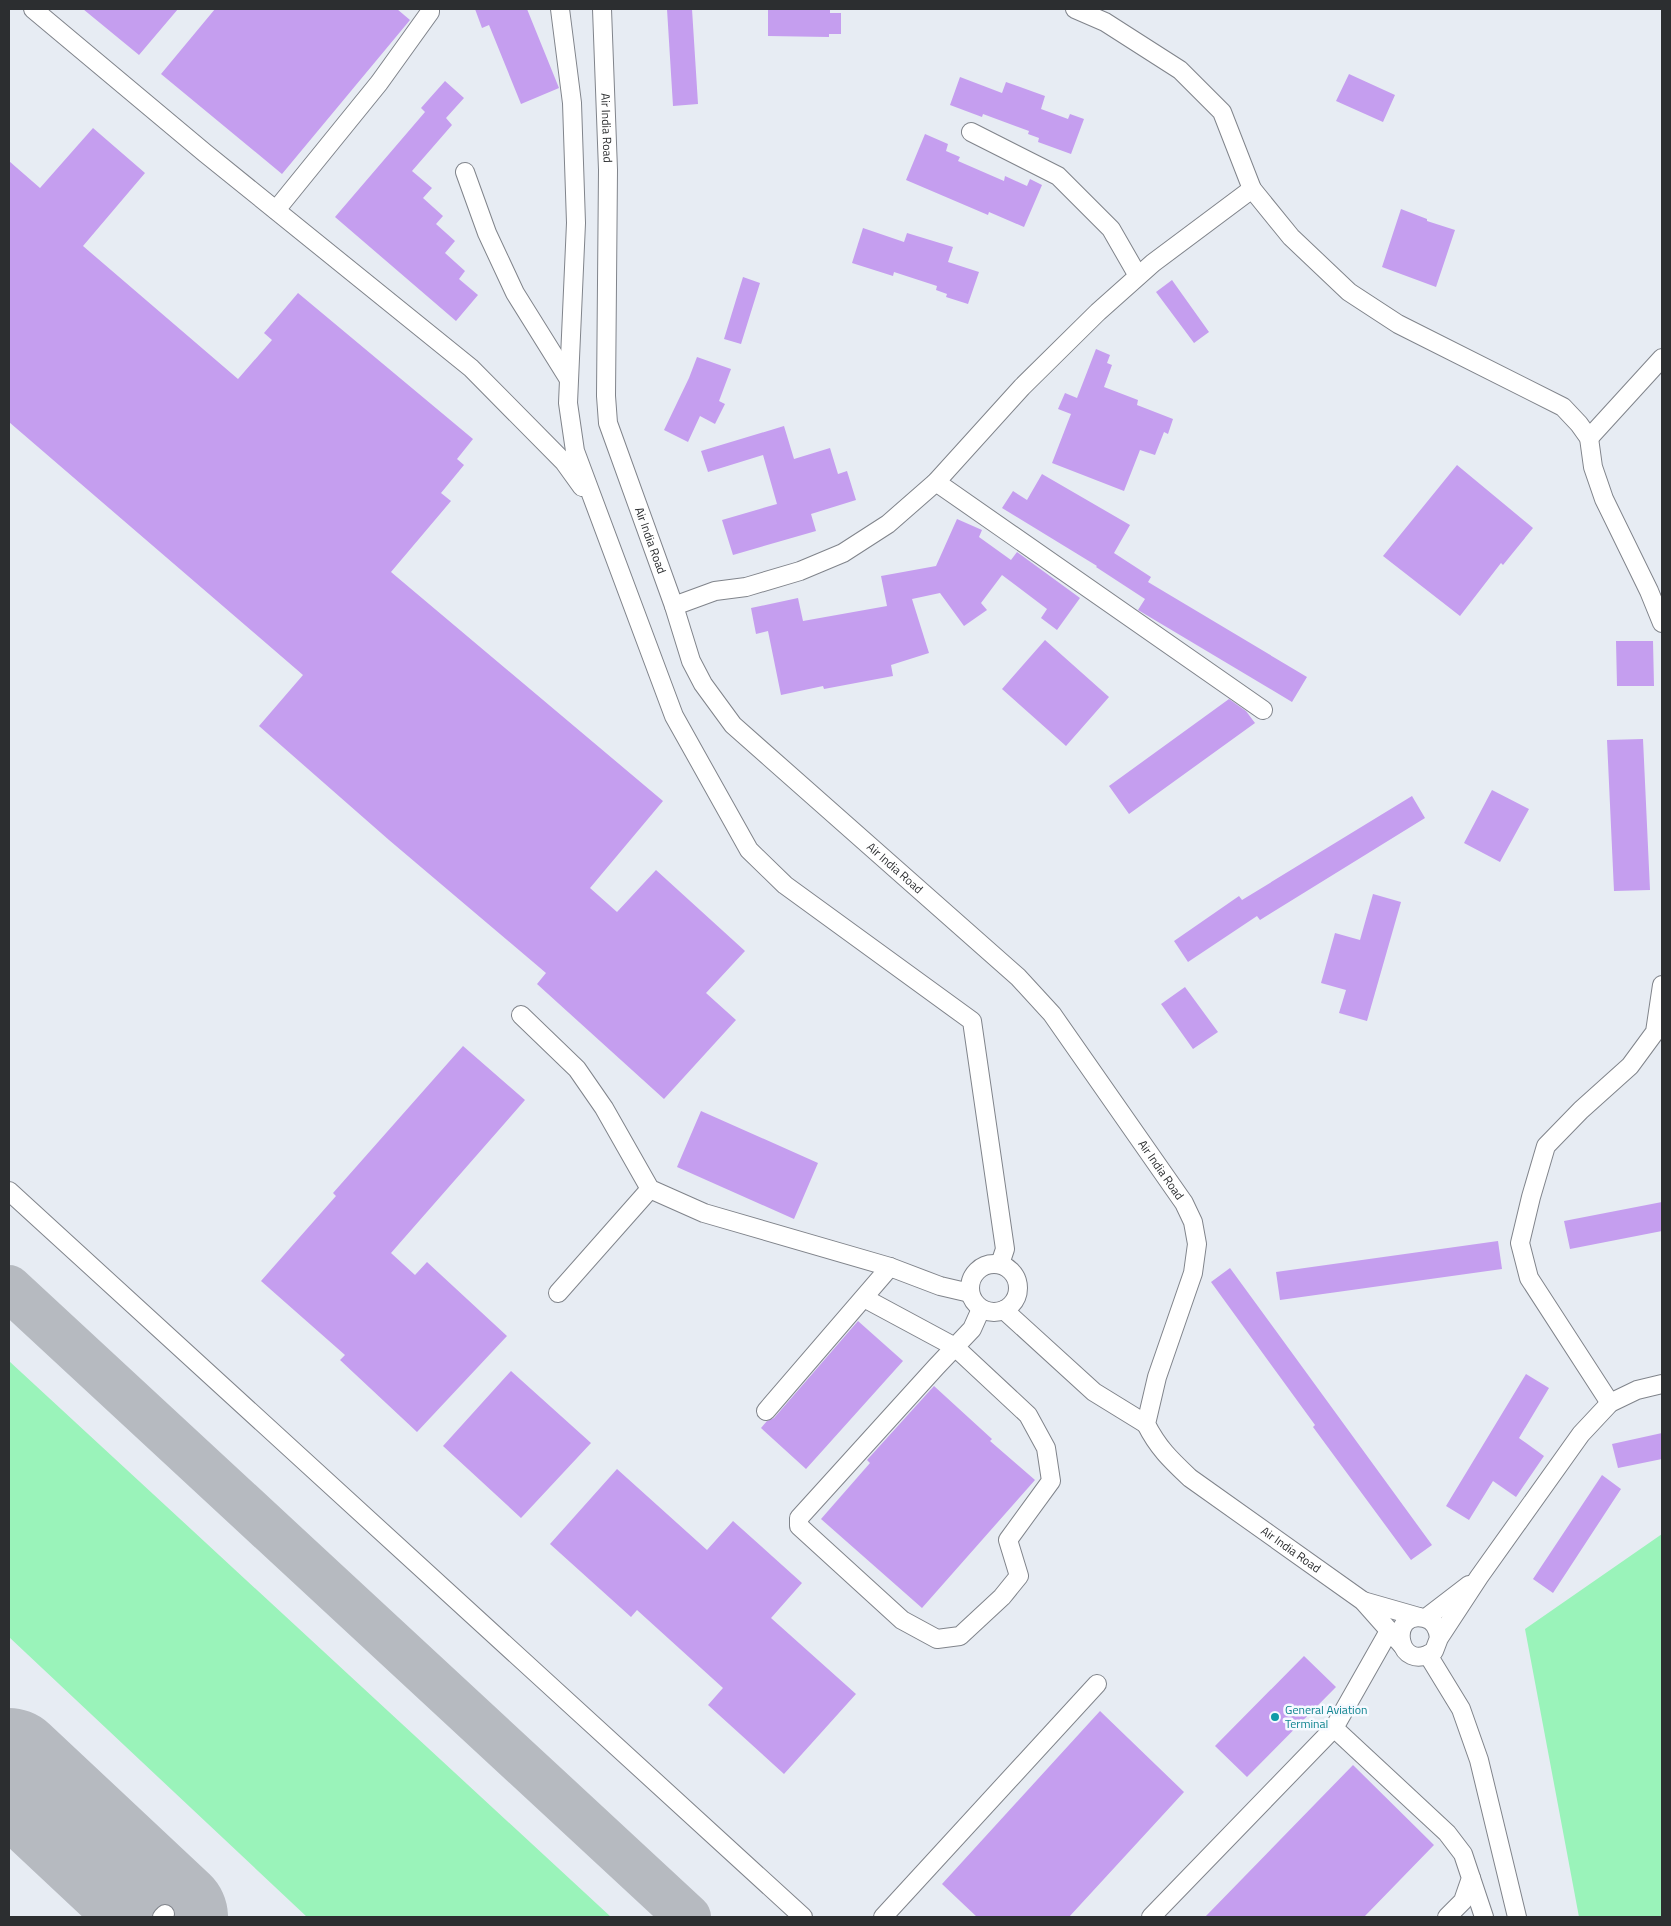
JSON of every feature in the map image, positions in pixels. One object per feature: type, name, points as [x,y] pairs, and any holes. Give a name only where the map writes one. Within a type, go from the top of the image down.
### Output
[{"type":"street","points":[[33,9],[471,368],[564,462],[596,506]]},
{"type":"street","points":[[276,210],[379,82],[430,12],[430,9]]},
{"type":"street","points":[[560,9],[572,103],[576,223],[568,403],[575,451],[674,716],[749,850],[785,884],[972,1020],[1005,1249],[1000,1264]]},
{"type":"street","name":"Air India Road","points":[[602,9],[608,170],[606,377],[608,423],[674,606],[691,660],[703,684],[733,725],[1018,977],[1052,1014],[1184,1203],[1193,1222],[1197,1244],[1194,1274],[1157,1377],[1146,1424],[1154,1442],[1190,1478],[1363,1601],[1405,1650],[1416,1656],[1428,1655]]},
{"type":"street","points":[[1075,9],[1105,22],[1180,70],[1222,112],[1252,189],[1292,237],[1349,292],[1398,324],[1563,407],[1579,424],[1588,438],[1593,467],[1604,499],[1649,591],[1662,623]]},
{"type":"street","points":[[971,132],[1058,176],[1111,229],[1138,276]]},
{"type":"street","points":[[465,172],[487,234],[515,293],[568,378]]},
{"type":"street","points":[[674,606],[715,591],[746,587],[800,572],[843,552],[888,524],[936,482],[1022,387],[1098,312],[1153,263],[1252,189]]},
{"type":"street","points":[[1588,438],[1662,358]]},
{"type":"street","points":[[936,482],[1263,710]]},
{"type":"street","points":[[1610,1403],[1529,1278],[1520,1243],[1546,1146],[1581,1110],[1630,1066],[1655,1032],[1662,985]]},
{"type":"street","points":[[521,1015],[577,1069],[604,1108],[650,1189],[704,1213],[890,1267],[940,1286],[970,1293]]},
{"type":"street","points":[[558,1293],[650,1189]]},
{"type":"street","points":[[9,1191],[803,1917]]},
{"type":"street","points":[[992,1264],[1000,1264],[1010,1269],[1014,1274],[1018,1287],[1017,1295],[1012,1304],[1004,1310],[991,1312],[982,1309],[975,1303],[970,1293],[970,1282],[977,1270],[992,1264]]},
{"type":"street","points":[[766,1411],[890,1267]]},
{"type":"street","points":[[864,1298],[955,1347],[1028,1415],[1046,1448],[1050,1481],[1008,1540],[1019,1576],[1002,1597],[960,1636],[937,1639],[902,1620],[799,1526],[799,1518],[955,1347],[972,1329],[982,1309]]},
{"type":"street","points":[[1004,1310],[1094,1392],[1146,1424]]},
{"type":"street","points":[[1517,1917],[1476,1752],[1461,1709],[1428,1655],[1434,1651],[1440,1638],[1480,1577],[1581,1434],[1610,1403],[1638,1390],[1662,1384]]},
{"type":"street","points":[[1422,1618],[1480,1577]]},
{"type":"street","name":"Air India Road","points":[[1363,1601],[1422,1618]]},
{"type":"street","points":[[1402,1645],[1400,1634],[1404,1624],[1414,1618],[1422,1618],[1436,1626],[1440,1638]]},
{"type":"street","points":[[1151,1917],[1334,1728],[1389,1631]]},
{"type":"street","points":[[884,1917],[1097,1684]]},
{"type":"street","points":[[1334,1728],[1447,1833],[1463,1854],[1484,1917]]},
{"type":"street","points":[[1447,1917],[1463,1901],[1471,1878]]},
{"type":"green space","points":[[9,1361],[611,1917],[307,1917],[9,1637]]},
{"type":"green space","points":[[1662,1534],[1662,1917],[1579,1917],[1525,1629]]},
{"type":"building","points":[[83,9],[178,9],[139,55]]},
{"type":"building","points":[[215,9],[397,9],[410,20],[282,174],[161,74]]},
{"type":"building","points":[[475,9],[527,9],[559,88],[521,104],[489,25],[482,28]]},
{"type":"building","points":[[667,9],[692,9],[698,104],[673,106]]},
{"type":"building","points":[[768,9],[830,9],[830,13],[841,13],[841,34],[829,34],[829,37],[768,36]]},
{"type":"building","points":[[1349,74],[1395,95],[1383,122],[1336,101]]},
{"type":"building","points":[[960,77],[1002,93],[1006,82],[1045,96],[1041,109],[1068,119],[1070,114],[1084,119],[1071,154],[1038,142],[1039,138],[1028,134],[1029,131],[983,114],[982,117],[950,105]]},
{"type":"building","points":[[445,81],[464,98],[446,118],[452,125],[412,171],[432,188],[423,198],[443,216],[436,224],[455,241],[445,253],[465,271],[459,279],[478,295],[456,321],[335,217],[425,112],[421,108]]},
{"type":"building","points":[[93,128],[145,173],[83,246],[238,379],[272,340],[264,333],[298,293],[473,439],[457,459],[464,465],[441,493],[451,501],[391,572],[663,801],[590,888],[617,912],[656,870],[745,951],[706,993],[736,1020],[664,1099],[537,984],[546,973],[389,840],[259,726],[303,675],[9,422],[9,161],[40,188]]},
{"type":"building","points":[[925,134],[948,144],[946,151],[960,157],[958,161],[1004,181],[1005,176],[1027,186],[1030,179],[1042,185],[1024,227],[989,212],[988,215],[906,180]]},
{"type":"building","points":[[1401,209],[1427,219],[1427,221],[1455,230],[1436,287],[1382,267]]},
{"type":"building","points":[[863,228],[904,242],[907,233],[953,247],[948,262],[979,272],[968,304],[946,297],[947,294],[936,290],[937,286],[894,272],[893,276],[852,263]]},
{"type":"building","points":[[743,277],[760,283],[741,344],[724,339]]},
{"type":"building","points":[[1172,280],[1209,332],[1194,343],[1156,292]]},
{"type":"building","points":[[1096,349],[1110,355],[1107,363],[1112,365],[1104,387],[1138,400],[1137,405],[1173,419],[1168,434],[1164,432],[1155,455],[1140,450],[1124,491],[1052,463],[1071,414],[1058,409],[1065,393],[1077,398]]},
{"type":"building","points":[[697,357],[731,369],[719,401],[725,404],[715,424],[700,416],[688,442],[664,430]]},
{"type":"building","points":[[784,426],[794,459],[830,448],[838,474],[847,471],[856,500],[811,514],[816,531],[733,555],[722,520],[777,504],[763,455],[708,472],[701,451]]},
{"type":"building","points":[[1457,465],[1533,528],[1503,565],[1501,563],[1460,616],[1383,556]]},
{"type":"building","points":[[1042,474],[1130,525],[1114,553],[1151,577],[1148,582],[1307,677],[1292,702],[1138,610],[1145,599],[1097,566],[1002,508],[1013,491],[1027,500]]},
{"type":"building","points":[[957,519],[982,530],[979,537],[1011,560],[1017,552],[1080,598],[1057,630],[1041,618],[1047,609],[1002,575],[981,603],[987,610],[964,626],[940,593],[912,599],[929,653],[891,665],[893,676],[824,689],[823,686],[781,695],[768,631],[756,634],[751,608],[798,598],[803,621],[887,606],[881,576],[936,566]]},
{"type":"building","points":[[1045,640],[1109,697],[1066,746],[1002,689]]},
{"type":"building","points":[[1616,641],[1653,641],[1654,686],[1617,686]]},
{"type":"building","points":[[1229,699],[1246,711],[1255,723],[1129,814],[1109,786]]},
{"type":"building","points":[[1643,739],[1650,890],[1614,891],[1607,740]]},
{"type":"building","points":[[1492,790],[1529,809],[1500,862],[1464,843]]},
{"type":"building","points":[[1412,796],[1425,818],[1260,920],[1257,916],[1188,962],[1174,941],[1239,896],[1242,900]]},
{"type":"building","points":[[1373,894],[1401,902],[1367,1021],[1339,1013],[1346,990],[1321,983],[1335,933],[1360,940]]},
{"type":"building","points":[[1185,987],[1218,1032],[1193,1049],[1161,1004]]},
{"type":"building","points":[[463,1046],[525,1100],[391,1253],[415,1275],[427,1262],[507,1336],[417,1432],[340,1360],[345,1355],[261,1281],[336,1196],[333,1193]]},
{"type":"building","points":[[701,1111],[818,1163],[794,1219],[677,1167]]},
{"type":"building","points":[[1662,1202],[1662,1231],[1570,1249],[1564,1221]]},
{"type":"building","points":[[1498,1241],[1502,1269],[1280,1300],[1276,1272]]},
{"type":"building","points":[[1230,1268],[1432,1545],[1411,1560],[1313,1427],[1315,1425],[1211,1282]]},
{"type":"building","points":[[858,1321],[903,1361],[806,1469],[761,1428],[767,1421],[774,1418]]},
{"type":"building","points":[[511,1371],[591,1443],[521,1518],[443,1446]]},
{"type":"building","points":[[1526,1374],[1549,1388],[1519,1438],[1544,1456],[1516,1497],[1493,1481],[1469,1520],[1446,1506]]},
{"type":"building","points":[[934,1386],[992,1439],[990,1441],[1035,1480],[922,1608],[821,1519],[870,1463],[867,1460]]},
{"type":"building","points":[[1662,1433],[1662,1459],[1618,1468],[1612,1444]]},
{"type":"building","points":[[617,1469],[707,1550],[733,1521],[802,1583],[771,1618],[856,1694],[784,1774],[708,1705],[723,1688],[637,1610],[631,1617],[550,1544]]},
{"type":"building","points":[[1602,1475],[1621,1489],[1553,1593],[1533,1579]]},
{"type":"building","name":"General Aviation Terminal","points":[[1304,1656],[1336,1687],[1247,1777],[1215,1746]]},
{"type":"building","points":[[1100,1711],[1184,1792],[1069,1917],[977,1917],[942,1884]]},
{"type":"building","points":[[1353,1765],[1434,1845],[1364,1917],[1205,1917]]},
{"type":"taxiway","points":[[9,1288],[688,1917]]},
{"type":"runway","points":[[9,1767],[169,1917]]},
{"type":"place","name":"General Aviation Terminal","points":[[1275,1717]]}]
